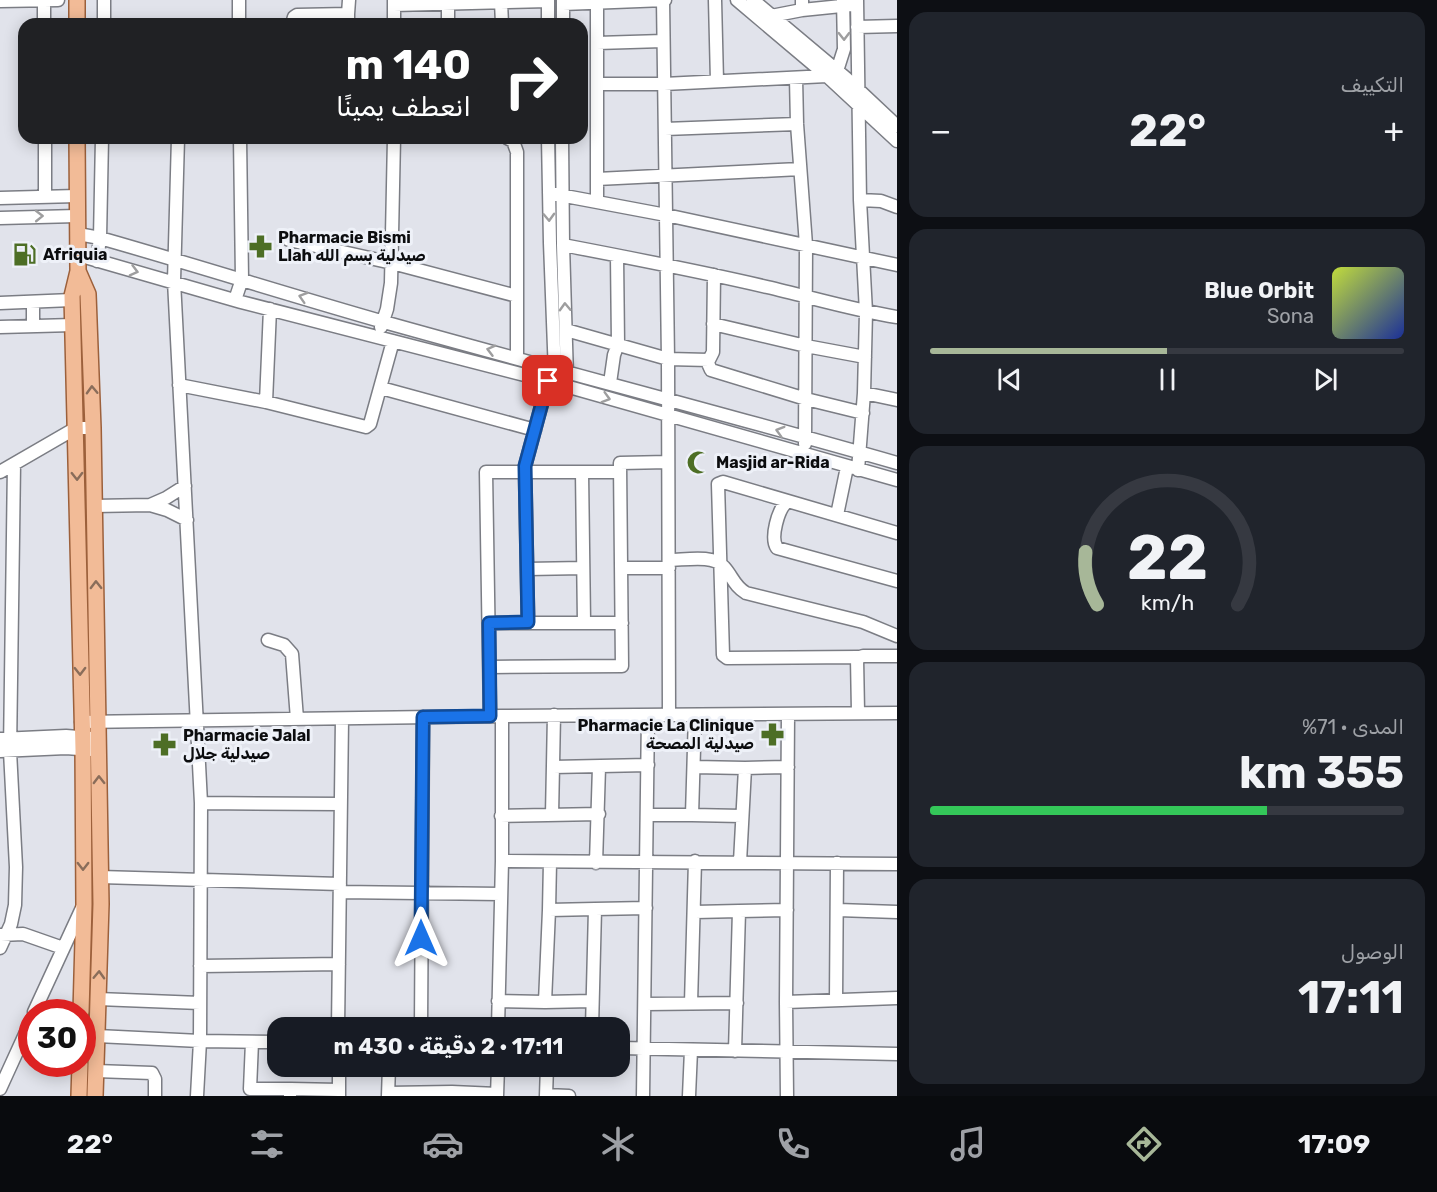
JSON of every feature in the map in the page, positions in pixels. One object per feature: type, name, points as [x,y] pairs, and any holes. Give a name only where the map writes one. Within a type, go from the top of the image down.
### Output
[{"type":"main road","points":[[77,0],[77,18]]},
{"type":"main road","points":[[77,144],[78,271],[72,300],[88,739],[100,876],[96,1071]]},
{"type":"main road","points":[[78,271],[88,294],[93,428],[98,721],[88,739],[81,999]]},
{"type":"main road","points":[[79,1096],[80,1077]]},
{"type":"main road","points":[[95,1096],[96,1077]]},
{"type":"street","points":[[44,0],[44,18]]},
{"type":"street","points":[[0,1],[58,0]]},
{"type":"street","points":[[104,0],[104,18]]},
{"type":"street","points":[[239,0],[239,18]]},
{"type":"street","points":[[348,18],[349,0]]},
{"type":"street","points":[[563,18],[563,2],[663,0],[668,359],[669,715]]},
{"type":"street","points":[[715,0],[717,81]]},
{"type":"street","points":[[737,0],[765,17],[832,73],[860,105],[897,141]]},
{"type":"street","points":[[753,0],[765,17]]},
{"type":"street","points":[[394,18],[394,2],[548,1],[548,18]]},
{"type":"street","points":[[501,2],[502,18]]},
{"type":"street","points":[[597,2],[597,201]]},
{"type":"street","points":[[765,17],[802,5],[857,2],[860,200],[866,312],[864,393],[860,452],[837,515]]},
{"type":"street","points":[[448,3],[448,18]]},
{"type":"street","points":[[832,73],[844,49],[843,3]]},
{"type":"street","points":[[294,18],[297,15],[335,18]]},
{"type":"street","points":[[857,27],[897,27]]},
{"type":"street","points":[[597,43],[663,41]]},
{"type":"street","points":[[597,84],[664,84],[796,78],[832,73],[859,89],[897,126]]},
{"type":"street","points":[[796,78],[806,245],[806,439],[803,454]]},
{"type":"street","points":[[665,129],[797,124]]},
{"type":"street","points":[[45,144],[45,197]]},
{"type":"street","points":[[97,261],[100,238],[102,144]]},
{"type":"street","points":[[178,144],[174,281],[201,803],[200,1041],[197,1096]]},
{"type":"street","points":[[235,300],[242,279],[240,144]]},
{"type":"street","points":[[376,337],[384,321],[390,296],[394,144]]},
{"type":"street","points":[[514,144],[517,152],[517,357]]},
{"type":"street","points":[[548,144],[549,193],[561,370]]},
{"type":"street","points":[[528,622],[525,472],[535,430],[557,384],[566,330],[562,144]]},
{"type":"street","points":[[597,178],[800,169]]},
{"type":"street","points":[[549,193],[666,214],[897,265]]},
{"type":"street","points":[[0,198],[77,196]]},
{"type":"street","points":[[860,200],[881,201],[897,207]]},
{"type":"street","points":[[0,218],[77,216]]},
{"type":"street","points":[[78,234],[100,238],[384,321],[897,463]]},
{"type":"street","points":[[289,240],[392,263],[517,296]]},
{"type":"street","points":[[563,245],[714,275],[866,312],[897,316]]},
{"type":"street","points":[[78,255],[235,300],[557,384],[897,480]]},
{"type":"street","points":[[610,382],[618,344],[617,256]]},
{"type":"street","points":[[566,330],[668,359],[707,361],[713,355],[714,275]]},
{"type":"street","points":[[0,303],[72,300]]},
{"type":"street","points":[[33,302],[33,326]]},
{"type":"street","points":[[266,402],[270,309]]},
{"type":"street","points":[[713,324],[865,357]]},
{"type":"street","points":[[0,327],[73,325]]},
{"type":"street","points":[[179,385],[266,402],[366,427],[370,424],[393,341]]},
{"type":"street","points":[[707,361],[711,370],[806,399],[863,413]]},
{"type":"street","points":[[381,388],[535,430]]},
{"type":"street","points":[[864,393],[897,400]]},
{"type":"street","points":[[0,472],[76,428],[93,428]]},
{"type":"street","points":[[490,668],[622,666],[620,463],[668,462]]},
{"type":"street","points":[[0,948],[14,914],[16,867],[5,745],[14,464]]},
{"type":"street","points":[[498,1017],[502,861],[496,716],[490,668],[486,472],[620,472]]},
{"type":"street","points":[[582,472],[584,622]]},
{"type":"street","points":[[897,532],[719,483],[717,487],[723,655],[727,658],[897,656]]},
{"type":"street","points":[[94,506],[150,505],[185,486]]},
{"type":"street","points":[[787,502],[780,510],[774,540],[777,548],[897,581]]},
{"type":"street","points":[[150,505],[187,520]]},
{"type":"street","points":[[621,568],[714,560],[719,562],[732,581],[746,593],[863,622],[897,636]]},
{"type":"street","points":[[527,569],[584,568]]},
{"type":"street","points":[[489,623],[622,623]]},
{"type":"street","points":[[268,640],[284,645],[292,654],[297,719]]},
{"type":"street","points":[[858,657],[856,661],[858,712]]},
{"type":"street","points":[[98,721],[897,713]]},
{"type":"street","points":[[787,1096],[788,714]]},
{"type":"street","points":[[552,815],[554,715]]},
{"type":"street","points":[[628,1096],[643,1096],[648,715]]},
{"type":"street","points":[[692,815],[695,715]]},
{"type":"street","points":[[421,1017],[423,717]]},
{"type":"street","points":[[338,1017],[342,719]]},
{"type":"street","points":[[5,745],[88,739]]},
{"type":"street","points":[[553,767],[648,765]]},
{"type":"street","points":[[596,863],[599,767]]},
{"type":"street","points":[[694,767],[788,767]]},
{"type":"street","points":[[741,862],[744,768]]},
{"type":"street","points":[[201,803],[341,804]]},
{"type":"street","points":[[501,816],[598,814]]},
{"type":"street","points":[[648,814],[742,816]]},
{"type":"street","points":[[502,861],[897,864]]},
{"type":"street","points":[[691,1003],[695,861]]},
{"type":"street","points":[[545,1002],[550,862]]},
{"type":"street","points":[[836,1000],[837,862]]},
{"type":"street","points":[[100,876],[501,894]]},
{"type":"street","points":[[40,999],[84,904]]},
{"type":"street","points":[[549,910],[646,908]]},
{"type":"street","points":[[592,1017],[595,909]]},
{"type":"street","points":[[695,912],[787,910]]},
{"type":"street","points":[[838,910],[897,912]]},
{"type":"street","points":[[735,1051],[739,911]]},
{"type":"street","points":[[4,935],[16,933],[32,936],[63,948]]},
{"type":"street","points":[[200,966],[339,964]]},
{"type":"street","points":[[98,999],[200,1004]]},
{"type":"street","points":[[786,1002],[897,999]]},
{"type":"street","points":[[498,1000],[545,1002],[592,1000]]},
{"type":"street","points":[[645,1004],[737,1003]]},
{"type":"street","points":[[97,1036],[267,1042]]},
{"type":"street","points":[[252,1042],[250,1092],[339,1093],[339,1077]]},
{"type":"street","points":[[630,1048],[897,1054]]},
{"type":"street","points":[[0,1089],[18,1049]]},
{"type":"street","points":[[690,1096],[691,1050]]},
{"type":"street","points":[[96,1071],[152,1073],[155,1079],[155,1096]]},
{"type":"street","points":[[389,1077],[388,1095],[497,1095],[498,1077]]},
{"type":"street","points":[[547,1077],[546,1096],[569,1096]]},
{"type":"place","name":"Pharmacie Bismi Llah صيدلية بسم الله","points":[[260,246]]},
{"type":"place","name":"Afriquia","points":[[25,254]]},
{"type":"place","name":"Masjid ar-Rida","points":[[698,462]]},
{"type":"place","name":"Pharmacie La Clinique صيدلية المصحة","points":[[772,734]]},
{"type":"place","name":"Pharmacie Jalal صيدلية جلال","points":[[165,744]]},
{"type":"route","points":[[421,938],[423,717],[490,716],[489,623],[528,622],[525,466],[548,381]]}]
